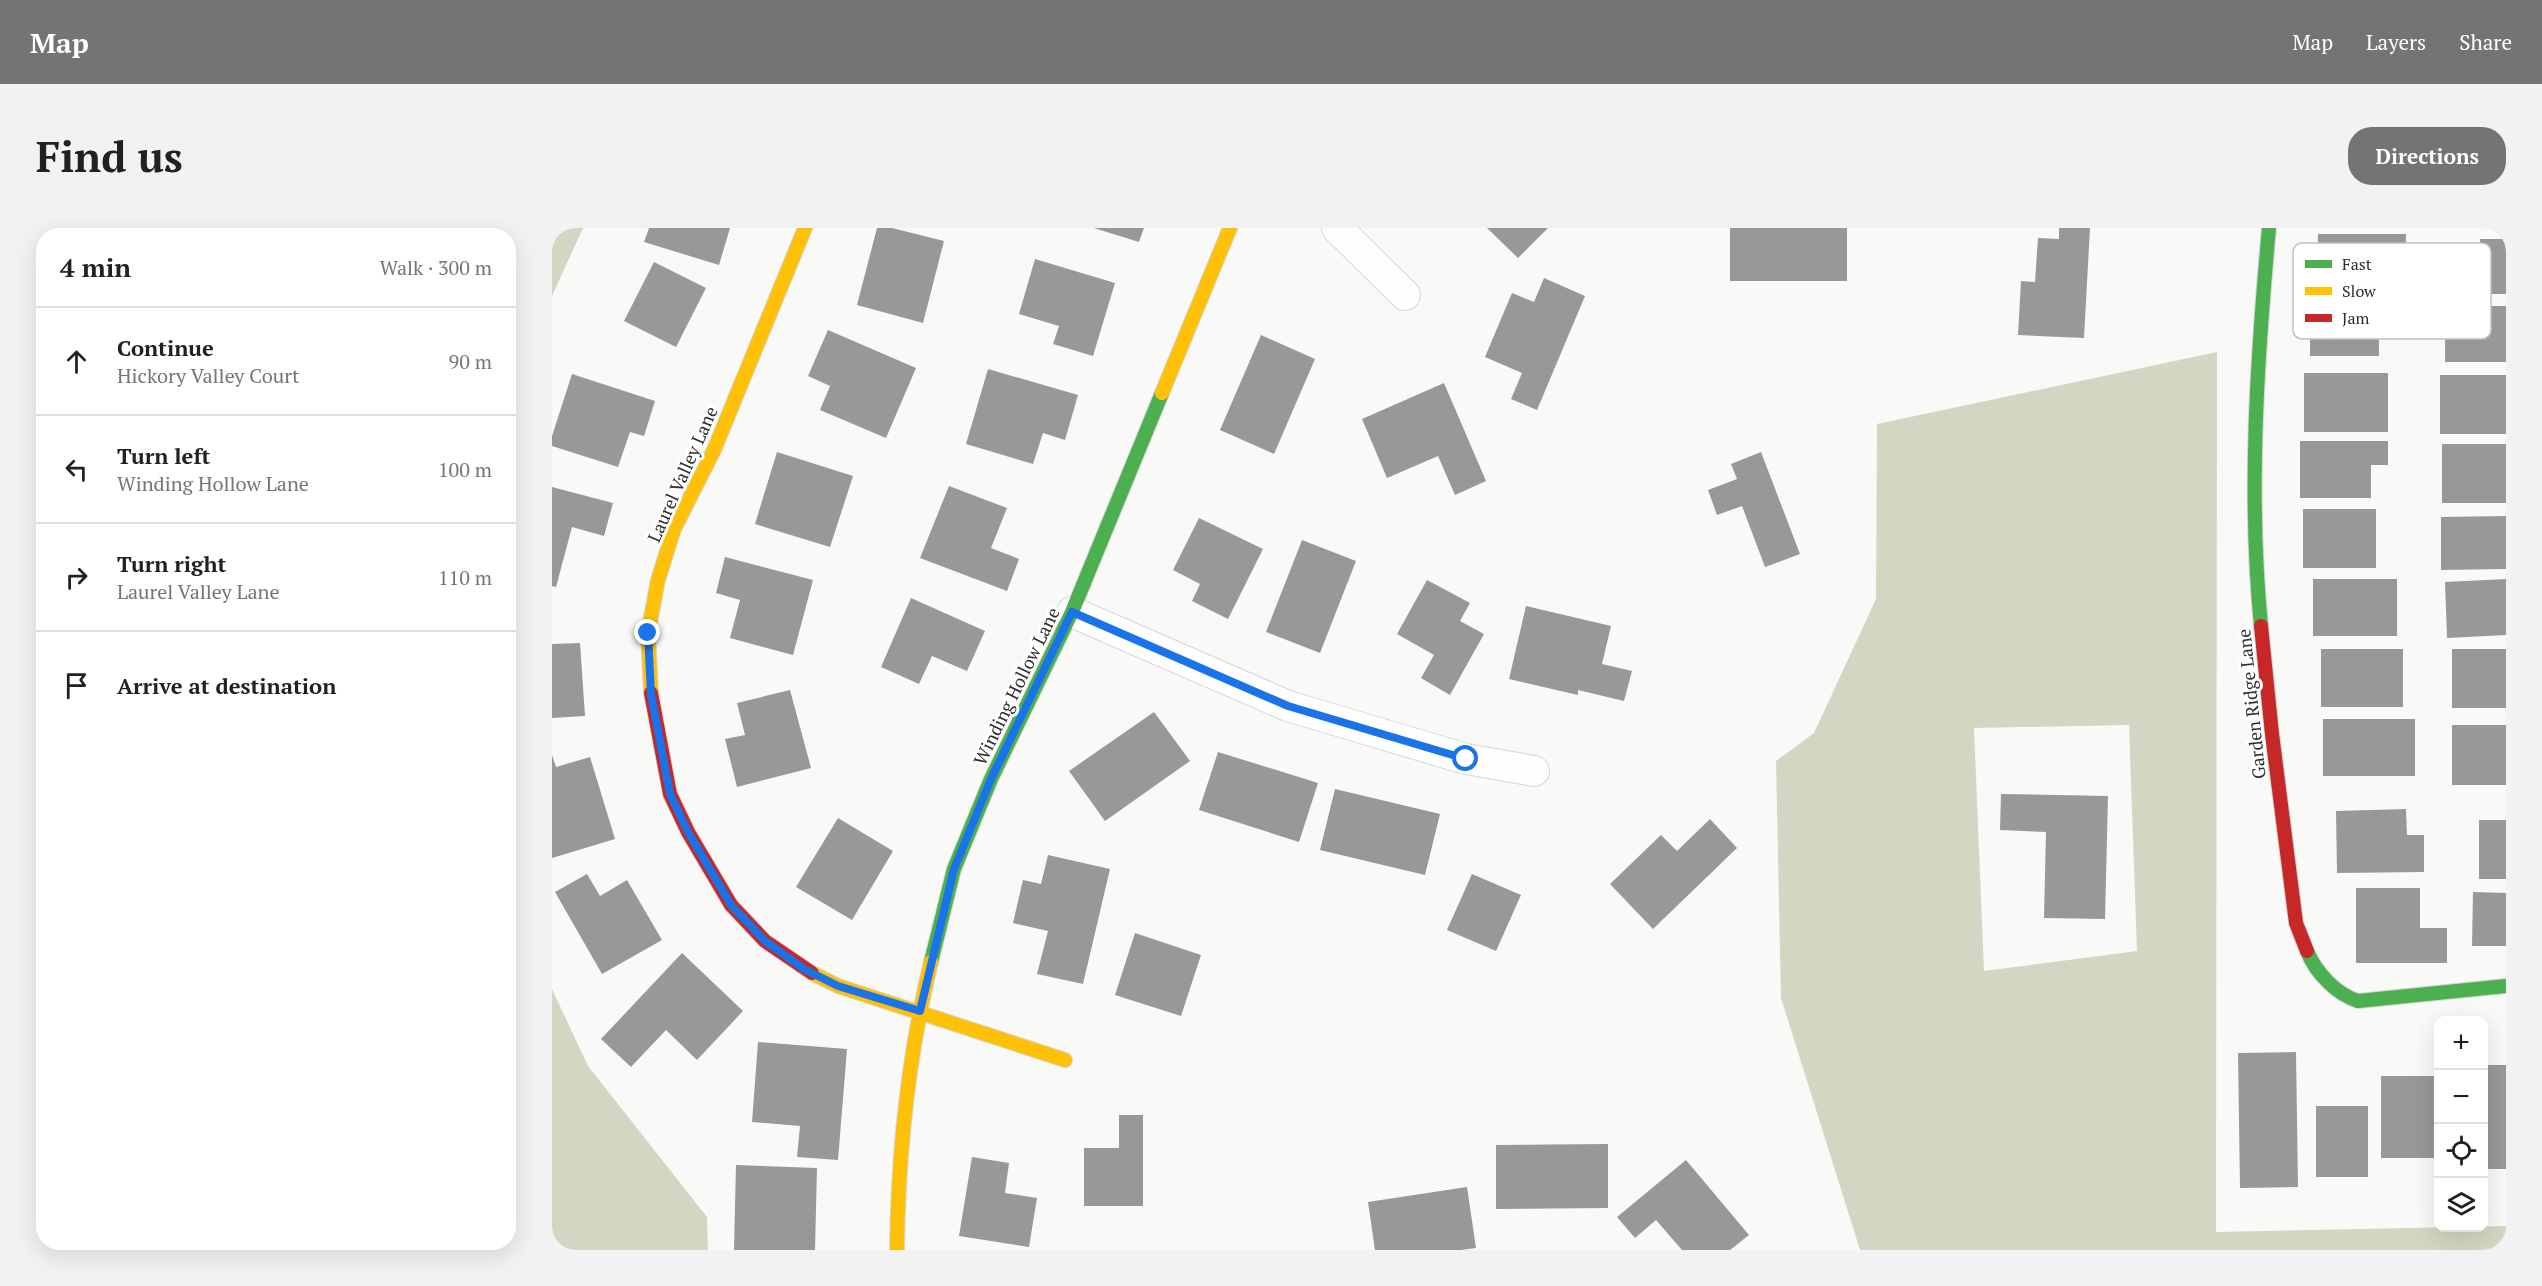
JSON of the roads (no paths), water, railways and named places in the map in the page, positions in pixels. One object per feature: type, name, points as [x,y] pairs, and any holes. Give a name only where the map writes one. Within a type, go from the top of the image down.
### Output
[{"type":"street","name":"Laurel Valley Lane","points":[[806,228],[714,450],[674,529],[658,580],[648,633],[651,694],[670,794],[688,832],[731,905],[765,941],[804,969],[838,986],[1065,1060]]},
{"type":"street","name":"Winding Hollow Lane","points":[[897,1250],[898,1184],[905,1104],[920,1011],[954,869],[991,779],[1072,612],[1230,228]]},
{"type":"street","points":[[1337,228],[1405,295]]},
{"type":"street","name":"Garden Ridge Lane","points":[[2269,228],[2259,349],[2255,508],[2258,593],[2272,734],[2296,923],[2312,963],[2342,996],[2350,999],[2358,1001],[2506,986]]},
{"type":"street","points":[[1072,612],[1288,706],[1466,759],[1534,771]]}]
